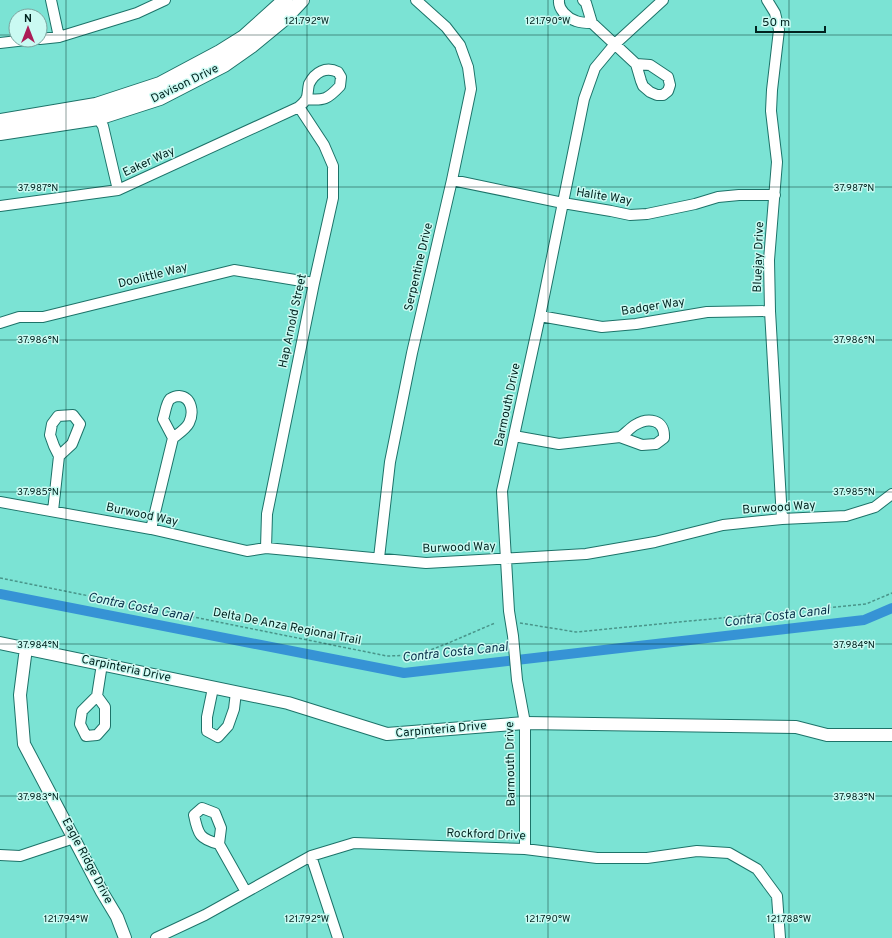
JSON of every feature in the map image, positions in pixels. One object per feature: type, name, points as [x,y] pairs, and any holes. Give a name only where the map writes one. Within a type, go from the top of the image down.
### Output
[{"type":"main road","name":"Davison Drive","points":[[0,121],[97,112],[160,84],[220,52],[244,36],[285,0]]},
{"type":"main road","name":"Davison Drive","points":[[0,133],[160,98],[224,65],[280,23],[302,0]]},
{"type":"street","points":[[51,0],[59,37]]},
{"type":"street","points":[[48,38],[59,37],[137,13],[165,0]]},
{"type":"street","name":"Serpentine Drive","points":[[379,558],[390,462],[412,353],[471,90],[468,67],[460,45],[446,27],[417,0]]},
{"type":"street","points":[[559,0],[559,8],[575,21],[592,23]]},
{"type":"street","points":[[583,0],[586,4],[592,23],[636,64]]},
{"type":"street","name":"Barmouth Drive","points":[[525,849],[525,723],[517,680],[513,636],[508,611],[502,491],[540,316],[584,99],[595,68],[615,44],[663,0]]},
{"type":"street","name":"Bluejay Drive","points":[[767,0],[775,13],[779,30],[771,111],[777,162],[769,260],[770,311],[782,519]]},
{"type":"street","points":[[299,107],[306,99]]},
{"type":"street","name":"Eaker Way","points":[[0,206],[118,190],[299,107]]},
{"type":"street","name":"Hap Arnold Street","points":[[266,548],[266,514],[333,198],[333,166],[324,145],[299,107]]},
{"type":"street","points":[[97,112],[103,126],[118,190]]},
{"type":"street","name":"Halite Way","points":[[452,180],[630,215],[648,214],[695,204],[718,197],[739,195],[775,196]]},
{"type":"street","name":"Doolittle Way","points":[[0,323],[19,317],[43,317],[234,270],[314,283]]},
{"type":"street","name":"Badger Way","points":[[540,316],[602,327],[636,324],[707,312],[770,311]]},
{"type":"street","points":[[514,436],[558,444],[620,437]]},
{"type":"street","points":[[151,529],[173,438]]},
{"type":"street","points":[[53,511],[60,456]]},
{"type":"street","name":"Burwood Way","points":[[0,502],[151,529],[246,552],[266,548],[379,558],[426,564],[586,554],[655,542],[723,525],[782,519],[846,516],[875,508],[892,494]]},
{"type":"street","name":"Carpinteria Drive","points":[[0,643],[288,703],[387,734],[525,723],[796,727],[827,735],[892,735]]},
{"type":"street","name":"Eagle Ridge Drive","points":[[26,648],[20,695],[24,744],[102,892],[117,917],[125,938]]},
{"type":"street","points":[[97,696],[102,664]]},
{"type":"street","points":[[213,688],[207,717],[207,730],[218,737],[228,726],[234,709],[236,692]]},
{"type":"street","points":[[0,855],[20,856],[74,838]]},
{"type":"street","name":"Rockford Drive","points":[[156,938],[205,915],[311,856],[354,843],[525,849],[597,858],[647,858],[697,851],[729,853],[757,869],[777,896],[780,938]]},
{"type":"street","points":[[219,844],[246,892]]},
{"type":"street","points":[[311,856],[338,938]]},
{"type":"path","name":"Delta De Anza Regional Trail","points":[[0,578],[387,656],[417,655],[495,623]]},
{"type":"path","points":[[520,623],[576,632],[866,604],[892,593]]},
{"type":"waterway","name":"Contra Costa Canal","points":[[0,594],[404,673],[864,620],[892,608]]}]
